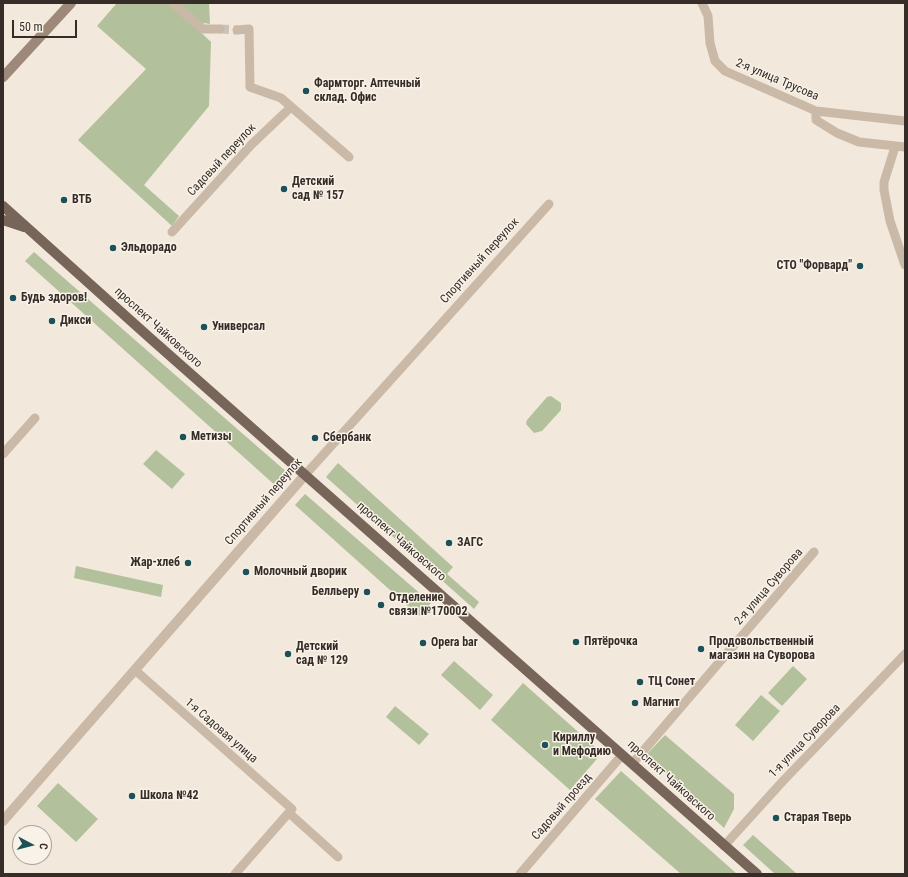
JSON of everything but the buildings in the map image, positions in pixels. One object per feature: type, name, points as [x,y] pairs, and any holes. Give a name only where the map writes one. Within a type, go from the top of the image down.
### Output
[{"type":"main road","points":[[3,77],[71,3]]},
{"type":"main road","name":"проспект Чайковского","points":[[3,206],[757,874]]},
{"type":"main road","name":"проспект Чайковского","points":[[3,220],[29,229]]},
{"type":"street","points":[[173,3],[203,29],[220,29]]},
{"type":"street","name":"2-я улица Трусова","points":[[702,3],[708,16],[710,43],[715,61],[725,71],[816,111],[905,121]]},
{"type":"street","points":[[237,30],[249,30],[250,87],[281,98],[349,157]]},
{"type":"street","name":"Садовый переулок","points":[[172,232],[252,145],[291,107]]},
{"type":"street","points":[[816,111],[816,120],[837,134],[860,142],[905,147]]},
{"type":"street","points":[[895,147],[884,182],[884,190],[890,221],[905,265]]},
{"type":"street","name":"Спортивный переулок","points":[[3,821],[305,475],[549,204]]},
{"type":"street","points":[[3,454],[35,418]]},
{"type":"street","name":"2-я улица Суворова","points":[[632,764],[814,552]]},
{"type":"street","name":"1-я улица Суворова","points":[[724,846],[783,781],[905,654]]},
{"type":"street","name":"1-я Садовая улица","points":[[134,670],[291,811],[338,857]]},
{"type":"street","name":"Садовый проезд","points":[[520,874],[622,755]]},
{"type":"street","points":[[235,874],[291,811]]},
{"type":"green space","points":[[117,3],[170,3],[211,42],[209,106],[144,185],[179,216],[172,226],[78,140],[146,69],[97,26]]},
{"type":"green space","points":[[179,3],[209,3],[210,24],[198,22]]},
{"type":"green space","points":[[34,252],[289,474],[287,477],[277,487],[25,261]]},
{"type":"green space","points":[[551,396],[561,403],[561,410],[542,431],[534,433],[526,424],[527,420],[547,397]]},
{"type":"green space","points":[[156,450],[185,474],[172,489],[143,464]]},
{"type":"green space","points":[[338,463],[453,567],[447,574],[479,602],[474,609],[326,477]]},
{"type":"green space","points":[[305,494],[431,603],[419,616],[295,505]]},
{"type":"green space","points":[[76,566],[163,585],[161,597],[74,578]]},
{"type":"green space","points":[[454,661],[493,695],[480,710],[441,675]]},
{"type":"green space","points":[[793,666],[807,679],[782,706],[768,693]]},
{"type":"green space","points":[[523,683],[602,753],[570,790],[491,720]]},
{"type":"green space","points":[[761,695],[780,711],[753,741],[735,725]]},
{"type":"green space","points":[[395,706],[429,734],[419,745],[386,717]]},
{"type":"green space","points":[[665,735],[734,794],[734,809],[724,828],[646,755]]},
{"type":"green space","points":[[621,771],[737,874],[681,874],[595,799]]},
{"type":"green space","points":[[58,783],[98,819],[76,842],[37,806]]},
{"type":"green space","points":[[753,835],[797,874],[775,874],[743,845]]},
{"type":"tunnel","points":[[220,29],[237,30]]},
{"type":"place","name":"Фармторг. Аптечный склад. Офис","points":[[306,91]]},
{"type":"place","name":"Детский сад № 157","points":[[284,189]]},
{"type":"place","name":"ВТБ","points":[[64,200]]},
{"type":"place","name":"Эльдорадо","points":[[113,248]]},
{"type":"place","name":"СТО \"Форвард\"","points":[[860,266]]},
{"type":"place","name":"Будь здоров!","points":[[13,298]]},
{"type":"place","name":"Дикси","points":[[52,321]]},
{"type":"place","name":"Универсал","points":[[204,327]]},
{"type":"place","name":"Метизы","points":[[183,437]]},
{"type":"place","name":"Сбербанк","points":[[315,438]]},
{"type":"place","name":"ЗАГС","points":[[449,543]]},
{"type":"place","name":"Жар-хлеб","points":[[188,563]]},
{"type":"place","name":"Молочный дворик","points":[[246,572]]},
{"type":"place","name":"Белльеру","points":[[367,592]]},
{"type":"place","name":"Отделение связи №170002","points":[[381,605]]},
{"type":"place","name":"Пятёрочка","points":[[576,642]]},
{"type":"place","name":"Opera bar","points":[[423,643]]},
{"type":"place","name":"Продовольственный магазин на Суворова","points":[[701,649]]},
{"type":"place","name":"Детский сад № 129","points":[[288,654]]},
{"type":"place","name":"ТЦ Сонет","points":[[640,682]]},
{"type":"place","name":"Магнит","points":[[635,703]]},
{"type":"place","name":"Кириллу и Мефодию","points":[[545,745]]},
{"type":"place","name":"Школа №42","points":[[132,796]]},
{"type":"place","name":"Старая Тверь","points":[[776,818]]}]
